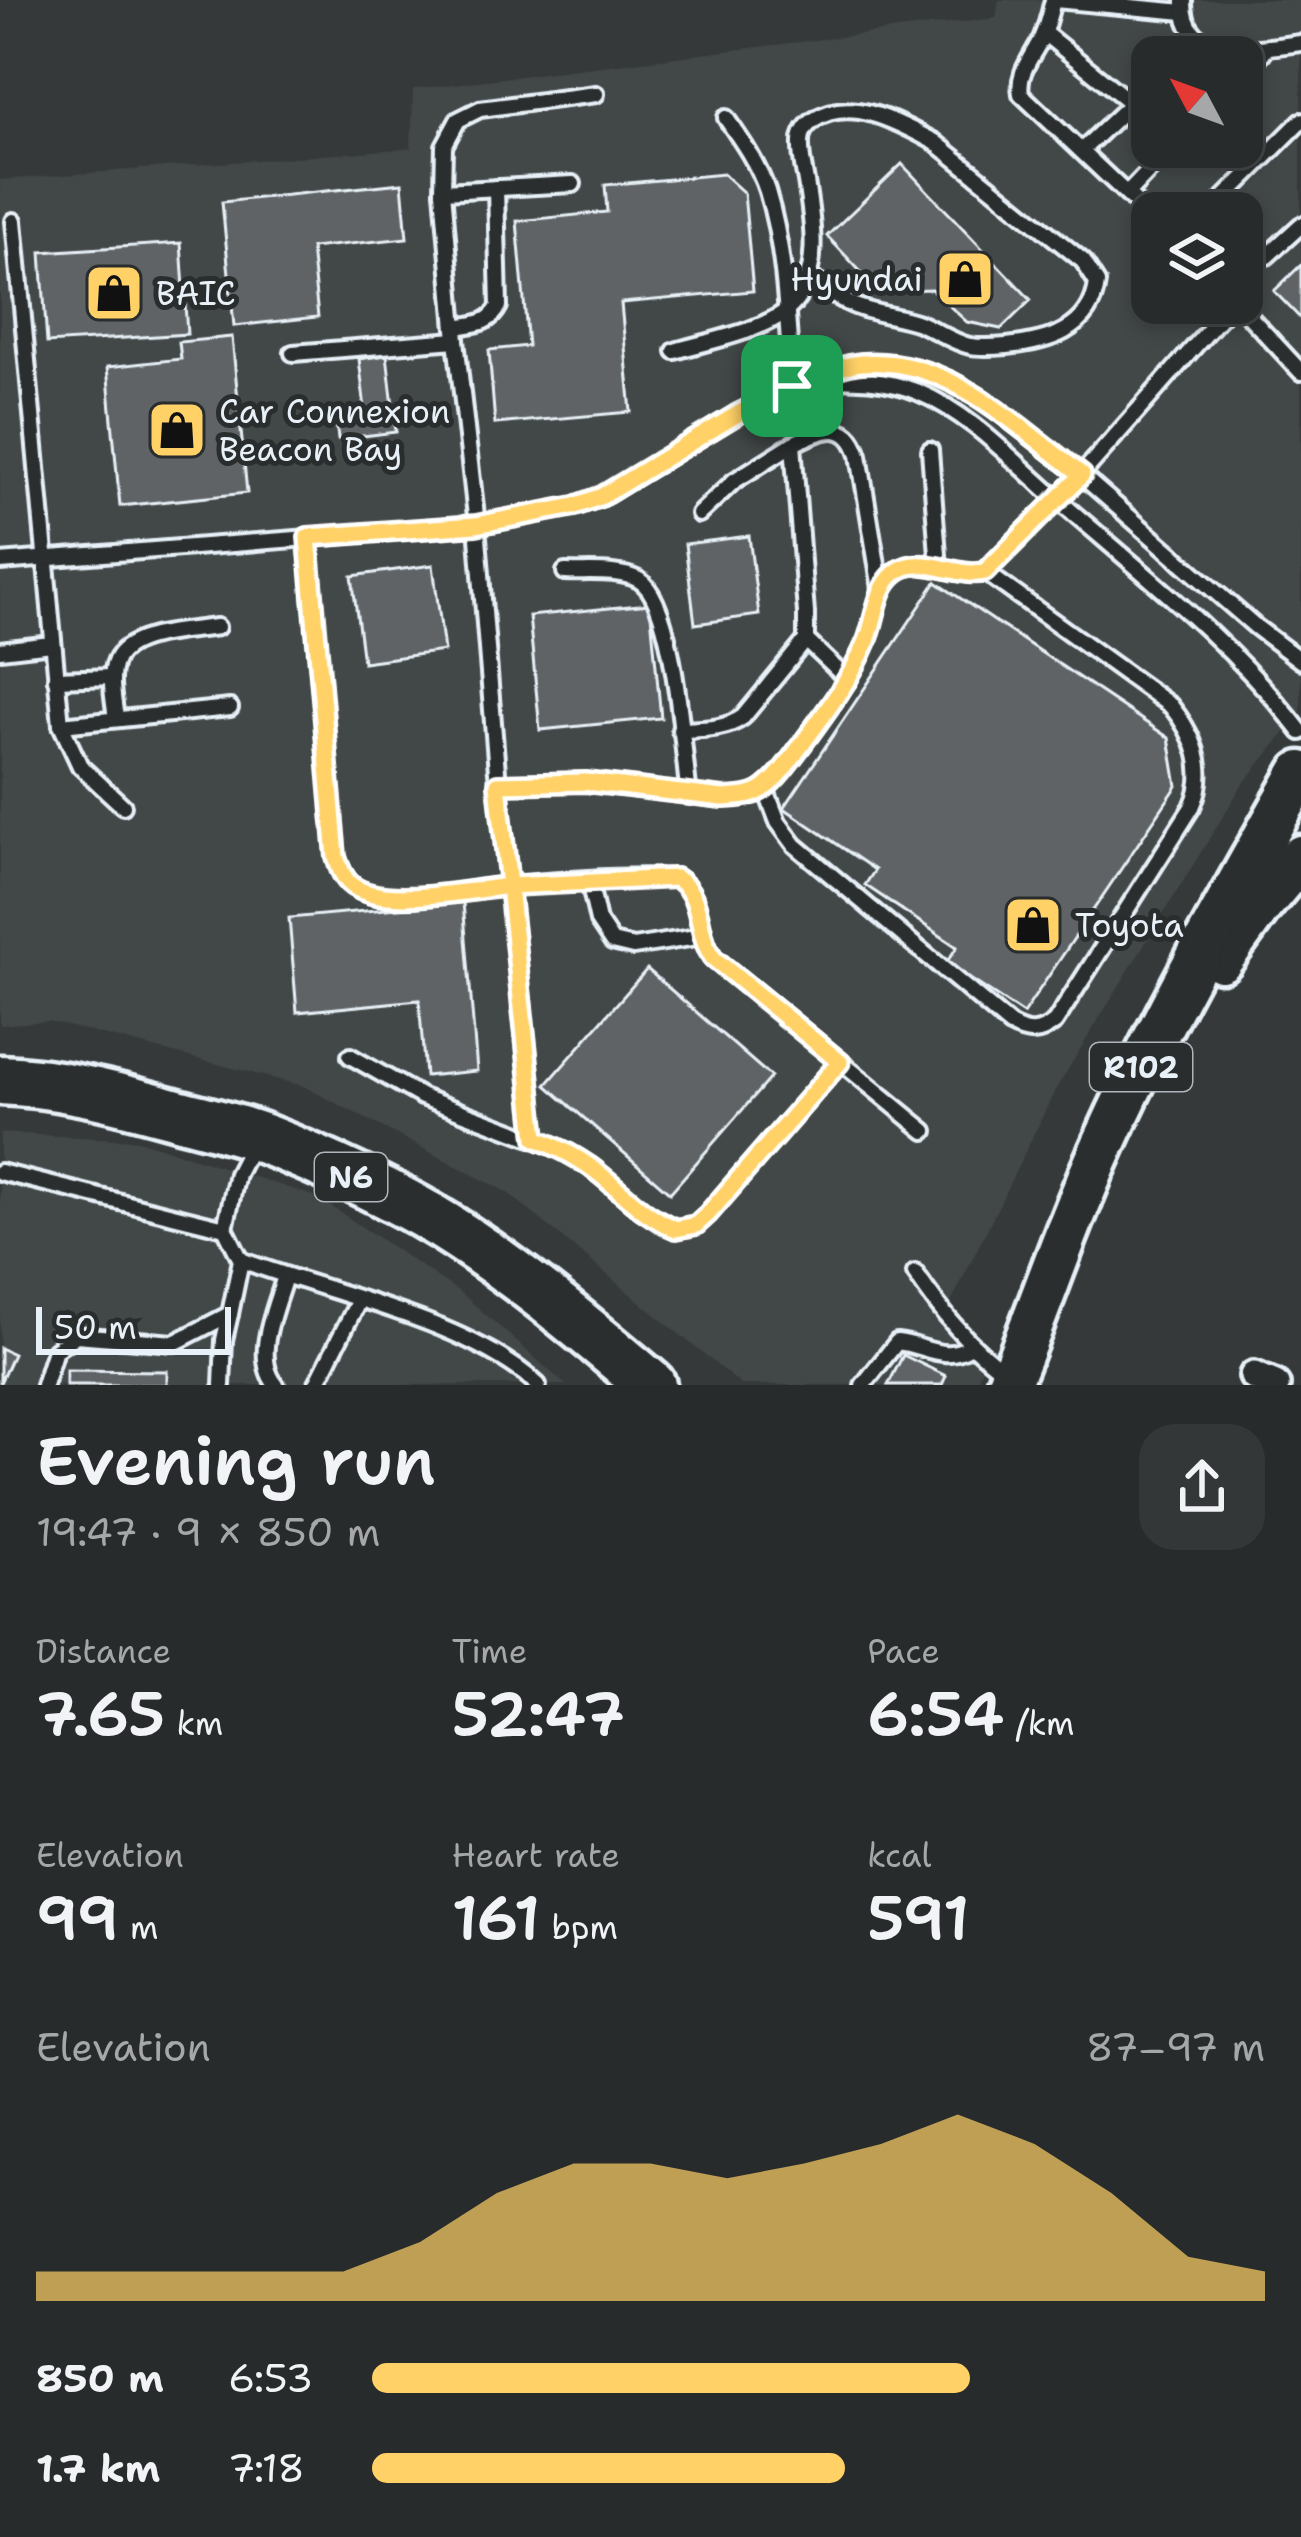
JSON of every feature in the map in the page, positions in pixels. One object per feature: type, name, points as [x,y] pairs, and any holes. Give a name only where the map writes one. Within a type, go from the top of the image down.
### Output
[{"type":"highway","name":"N6","points":[[0,1080],[130,1101],[256,1136],[346,1175],[423,1214],[502,1265],[650,1385]]},
{"type":"main road","name":"R102","points":[[1020,1383],[1039,1299],[1102,1147],[1210,935],[1301,773]]},
{"type":"main road","name":"R102","points":[[1020,1383],[1118,1150],[1180,1028],[1224,957],[1301,856]]},
{"type":"lane","points":[[1131,198],[1024,99],[1019,89],[1021,76],[1044,33],[1054,0],[1184,6],[1190,29],[1197,36]]},
{"type":"lane","points":[[1044,33],[1131,103],[1082,150]]},
{"type":"lane","points":[[1263,47],[1301,44]]},
{"type":"lane","points":[[1263,52],[1268,47]]},
{"type":"lane","points":[[536,1138],[455,334],[443,191],[444,146],[458,120],[480,109],[596,94]]},
{"type":"lane","points":[[675,351],[752,328],[795,302],[809,277],[812,240],[802,132],[819,117],[846,109],[884,119],[935,142],[1083,262],[1097,283],[1087,309],[1066,331],[1044,341],[989,347],[958,342],[902,318],[862,309],[809,277]]},
{"type":"lane","points":[[726,118],[758,168],[767,192],[787,311],[792,386]]},
{"type":"lane","points":[[1230,192],[1301,121]]},
{"type":"lane","points":[[1127,194],[1152,168]]},
{"type":"lane","points":[[443,191],[573,184]]},
{"type":"lane","points":[[293,353],[455,334],[493,316],[499,307],[496,188]]},
{"type":"lane","points":[[14,221],[61,725],[80,766],[123,806]]},
{"type":"lane","points":[[1263,256],[1301,225]]},
{"type":"lane","points":[[881,589],[902,568],[985,572],[1082,475],[1216,324]]},
{"type":"lane","points":[[1255,324],[1301,372]]},
{"type":"lane","points":[[0,562],[476,525],[575,506],[602,496],[792,386],[839,367],[864,363],[922,370],[981,398],[1082,475],[1301,662]]},
{"type":"lane","points":[[813,379],[864,379],[917,392],[970,423],[1242,662],[1301,732]]},
{"type":"lane","points":[[498,784],[586,782],[689,796],[742,797],[765,788],[790,760],[848,680],[880,602],[859,455],[852,438],[833,430],[793,444],[734,481],[699,514]]},
{"type":"lane","points":[[680,730],[735,723],[806,640],[793,444]]},
{"type":"lane","points":[[930,450],[939,568]]},
{"type":"lane","points":[[308,537],[336,857],[352,886],[371,896],[395,898],[509,886],[676,878],[692,892],[706,948],[713,958],[925,1131]]},
{"type":"lane","points":[[565,572],[636,578],[654,597],[668,637],[689,796]]},
{"type":"lane","points":[[765,788],[778,822],[795,844],[1010,1025],[1035,1034],[1055,1022],[1192,807],[1199,763],[1186,725],[1171,706],[985,572]]},
{"type":"lane","points":[[116,719],[112,677],[116,659],[131,644],[217,627]]},
{"type":"lane","points":[[806,640],[848,680]]},
{"type":"lane","points":[[0,650],[52,644]]},
{"type":"lane","points":[[56,679],[112,677]]},
{"type":"lane","points":[[61,725],[230,708]]},
{"type":"lane","points":[[589,881],[598,921],[613,942],[633,947],[703,936]]},
{"type":"lane","points":[[350,1056],[422,1097],[563,1150],[665,1225],[686,1229],[708,1214],[840,1062]]},
{"type":"lane","points":[[222,1385],[224,1340],[241,1260],[225,1228],[237,1174],[256,1136]]},
{"type":"lane","points":[[0,1172],[225,1228]]},
{"type":"lane","points":[[241,1260],[420,1320],[498,1355],[538,1385]]},
{"type":"lane","points":[[915,1273],[970,1346],[1020,1383]]},
{"type":"lane","points":[[276,1385],[265,1363],[285,1276]]},
{"type":"lane","points":[[316,1385],[358,1300]]},
{"type":"lane","points":[[44,1385],[55,1350],[76,1335],[175,1343],[230,1314]]},
{"type":"lane","points":[[863,1385],[897,1342],[916,1344],[932,1353],[957,1354],[970,1346]]},
{"type":"shaded area","points":[[999,0],[1301,0],[1301,713],[1241,787],[1056,1089],[945,1315],[985,1358],[976,1385],[741,1385],[508,1193],[303,1086],[48,1021],[0,1025],[0,180],[411,148],[413,89],[996,18]]},
{"type":"shaded area","points":[[0,1133],[138,1140],[317,1197],[461,1293],[566,1385],[0,1385]]},
{"type":"building","points":[[902,164],[1031,300],[1001,329],[967,322],[931,289],[879,291],[827,236]]},
{"type":"building","points":[[723,174],[744,193],[753,291],[621,303],[631,412],[495,424],[489,350],[528,346],[517,221],[607,212],[605,185]]},
{"type":"building","points":[[402,183],[407,238],[311,248],[318,317],[234,326],[222,202]]},
{"type":"building","name":"BAIC","points":[[181,243],[187,334],[47,343],[41,252]]},
{"type":"building","points":[[1301,265],[1301,319],[1274,291]]},
{"type":"building","name":"Car Connexion Beacon Bay","points":[[232,337],[247,493],[120,506],[107,367],[181,359],[179,342]]},
{"type":"building","points":[[387,355],[396,432],[338,439],[335,413],[365,409],[359,359]]},
{"type":"building","points":[[749,536],[759,615],[695,624],[685,544]]},
{"type":"building","points":[[433,565],[444,651],[363,662],[352,576]]},
{"type":"building","points":[[936,582],[1169,738],[1177,786],[1023,1014],[946,963],[957,947],[865,885],[875,870],[784,808]]},
{"type":"building","points":[[650,604],[661,718],[540,730],[529,616]]},
{"type":"building","points":[[463,902],[477,1071],[425,1076],[419,1000],[297,1012],[289,918]]},
{"type":"building","points":[[647,969],[771,1077],[670,1193],[546,1085]]},
{"type":"building","points":[[0,1348],[13,1354],[0,1383]]},
{"type":"building","points":[[903,1355],[946,1376],[942,1385],[888,1385]]},
{"type":"building","points":[[66,1370],[167,1371],[167,1385],[66,1385]]},
{"type":"place","name":"Hyundai","points":[[965,279]]},
{"type":"place","name":"BAIC","points":[[114,293]]},
{"type":"place","name":"Car Connexion Beacon Bay","points":[[177,430]]},
{"type":"place","name":"Toyota","points":[[1033,925]]},
{"type":"route","points":[[792,386],[626,483],[575,506],[476,525],[308,537],[336,857],[342,874],[371,896],[395,898],[509,886],[536,1138],[591,1167],[643,1210],[676,1229],[696,1225],[708,1214],[840,1062],[713,958],[706,948],[692,892],[676,878],[509,886],[498,784],[586,782],[723,798],[765,788],[848,680],[869,636],[881,589],[895,574],[918,566],[985,572],[1082,475],[981,398],[922,370],[864,363],[839,367],[792,386]]}]
